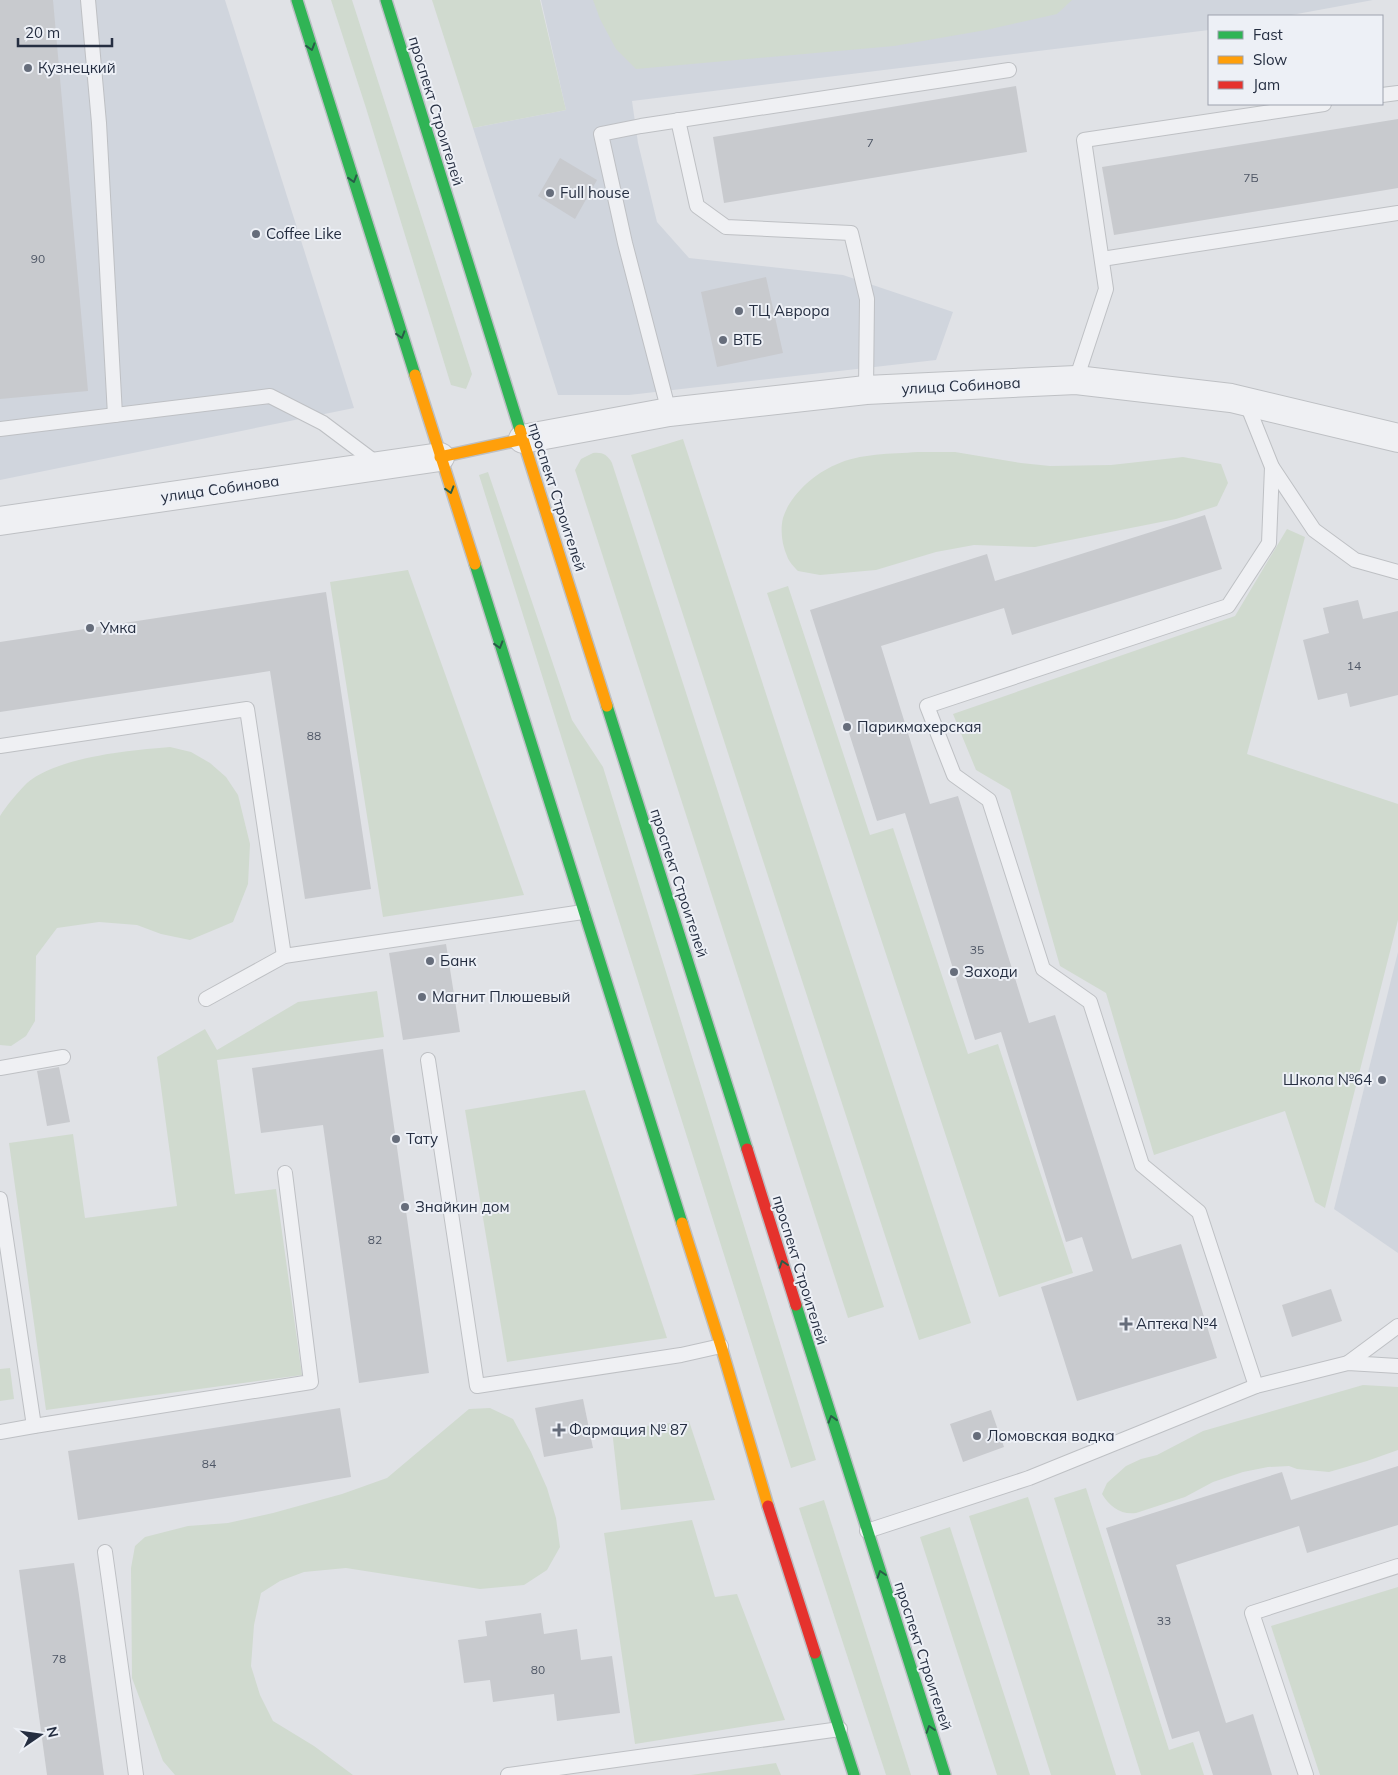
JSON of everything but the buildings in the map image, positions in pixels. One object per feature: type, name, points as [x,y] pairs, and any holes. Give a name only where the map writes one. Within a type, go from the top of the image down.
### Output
[{"type":"main road","points":[[297,0],[721,1346],[766,1501],[854,1775]]},
{"type":"main road","name":"проспект Строителей","points":[[386,0],[945,1775]]},
{"type":"main road","points":[[440,457],[523,439]]},
{"type":"street","name":"улица Собинова","points":[[523,439],[669,412],[866,390],[1076,380],[1232,398],[1398,438]]},
{"type":"street","name":"улица Собинова","points":[[0,521],[440,457]]},
{"type":"lane","points":[[88,0],[99,123],[115,415]]},
{"type":"lane","points":[[669,412],[625,243],[601,134],[678,120],[1009,70]]},
{"type":"lane","points":[[1383,95],[1398,93]]},
{"type":"lane","points":[[1076,380],[1106,289],[1084,140],[1317,105]]},
{"type":"lane","points":[[678,120],[697,206],[726,227],[851,233],[866,299],[866,390]]},
{"type":"lane","points":[[1102,259],[1398,213]]},
{"type":"lane","points":[[0,429],[270,396],[322,423],[379,466]]},
{"type":"lane","points":[[1246,401],[1272,467],[1314,530],[1355,560],[1398,572]]},
{"type":"lane","points":[[1256,1386],[1199,1212],[1142,1165],[1090,1002],[1043,969],[989,800],[954,775],[927,706],[1228,606],[1269,543],[1272,467]]},
{"type":"lane","points":[[0,746],[247,709],[284,956]]},
{"type":"lane","points":[[206,999],[284,956],[583,912]]},
{"type":"lane","points":[[0,1068],[63,1057]]},
{"type":"lane","points":[[428,1060],[477,1386],[681,1355],[721,1346]]},
{"type":"lane","points":[[0,1432],[311,1382],[286,1173]]},
{"type":"lane","points":[[0,1199],[34,1426]]},
{"type":"lane","points":[[1348,1363],[1398,1326]]},
{"type":"lane","points":[[867,1531],[1029,1478],[1256,1386],[1348,1363],[1398,1366]]},
{"type":"lane","points":[[105,1552],[136,1775]]},
{"type":"lane","points":[[1306,1775],[1252,1612],[1398,1566]]},
{"type":"lane","points":[[508,1775],[840,1730]]},
{"type":"shaded area","points":[[0,0],[225,0],[354,408],[0,480]]},
{"type":"shaded area","points":[[331,0],[352,0],[472,374],[466,389],[451,385]]},
{"type":"shaded area","points":[[432,0],[540,0],[566,110],[473,128]]},
{"type":"shaded area","points":[[541,0],[1373,0],[1291,15],[1208,15],[1208,30],[632,101],[638,143],[657,222],[689,258],[843,275],[953,312],[936,360],[629,395],[558,395],[473,128],[566,110]]},
{"type":"shaded area","points":[[593,0],[1072,0],[1057,14],[986,30],[894,46],[636,69],[616,49],[600,19]]},
{"type":"shaded area","points":[[683,439],[971,1323],[919,1340],[631,455]]},
{"type":"shaded area","points":[[918,452],[955,452],[1050,466],[1111,465],[1183,457],[1221,464],[1228,483],[1217,506],[1176,519],[1035,547],[974,545],[936,552],[876,570],[820,575],[798,571],[795,568],[789,560],[784,547],[782,523],[786,509],[804,486],[827,469],[855,458]]},
{"type":"shaded area","points":[[593,453],[604,454],[612,463],[884,1307],[848,1318],[575,470],[581,459]]},
{"type":"shaded area","points":[[488,472],[572,720],[603,767],[816,1460],[791,1468],[479,475]]},
{"type":"shaded area","points":[[1287,529],[1305,537],[1247,754],[1398,804],[1398,920],[1325,1208],[1315,1202],[1285,1111],[1154,1155],[1106,993],[1060,966],[1010,790],[976,770],[953,714],[1235,616]]},
{"type":"shaded area","points":[[408,570],[524,895],[383,917],[330,582]]},
{"type":"shaded area","points":[[788,586],[870,835],[893,828],[968,1054],[998,1044],[1073,1273],[999,1297],[767,593]]},
{"type":"shaded area","points":[[170,747],[191,752],[210,763],[226,777],[238,795],[250,844],[248,884],[233,922],[190,940],[161,934],[137,925],[99,922],[57,928],[36,956],[35,1021],[26,1036],[11,1046],[0,1045],[0,816],[27,783],[40,774],[57,767],[95,756]]},
{"type":"shaded area","name":"Школа №64","points":[[1398,952],[1398,1253],[1334,1209]]},
{"type":"shaded area","points":[[377,991],[384,1037],[217,1060],[235,1194],[276,1189],[302,1375],[46,1410],[9,1143],[73,1134],[85,1218],[177,1206],[157,1057],[205,1029],[217,1050],[298,1002]]},
{"type":"shaded area","points":[[585,1090],[667,1338],[507,1362],[465,1110]]},
{"type":"shaded area","points":[[10,1368],[14,1399],[0,1401],[0,1369]]},
{"type":"shaded area","points":[[1363,1385],[1398,1387],[1398,1450],[1329,1472],[1297,1469],[1289,1466],[1268,1467],[1243,1472],[1213,1482],[1185,1497],[1136,1513],[1125,1513],[1116,1509],[1102,1494],[1107,1483],[1126,1466],[1141,1459],[1157,1455],[1203,1431]]},
{"type":"shaded area","points":[[490,1408],[513,1419],[531,1452],[547,1488],[556,1518],[560,1547],[547,1570],[524,1585],[480,1589],[346,1568],[304,1572],[280,1581],[261,1593],[254,1625],[251,1666],[260,1695],[273,1721],[314,1746],[353,1775],[175,1775],[163,1761],[132,1678],[131,1568],[135,1546],[145,1537],[188,1526],[228,1523],[273,1513],[342,1494],[387,1478],[469,1409]]},
{"type":"shaded area","points":[[689,1421],[715,1500],[621,1510],[612,1430]]},
{"type":"shaded area","points":[[1086,1488],[1169,1750],[1193,1742],[1204,1775],[1141,1775],[1054,1498]]},
{"type":"shaded area","points":[[1028,1497],[1116,1775],[1051,1775],[969,1516]]},
{"type":"shaded area","points":[[824,1500],[911,1775],[886,1775],[799,1508]]},
{"type":"shaded area","points":[[692,1520],[715,1597],[737,1594],[785,1720],[635,1744],[604,1533]]},
{"type":"shaded area","points":[[950,1527],[1030,1775],[997,1775],[920,1537]]},
{"type":"shaded area","points":[[1398,1587],[1398,1775],[1320,1775],[1271,1626]]},
{"type":"shaded area","points":[[776,1763],[781,1775],[691,1775]]},
{"type":"traffic: fast","points":[[297,0],[415,375]]},
{"type":"traffic: fast","points":[[386,0],[520,430]]},
{"type":"traffic: fast","points":[[475,564],[682,1223]]},
{"type":"traffic: fast","points":[[607,706],[747,1149]]},
{"type":"traffic: fast","points":[[796,1305],[945,1775]]},
{"type":"traffic: fast","points":[[815,1653],[854,1775]]},
{"type":"traffic: slow","points":[[415,375],[475,564]]},
{"type":"traffic: slow","points":[[520,430],[607,706]]},
{"type":"traffic: slow","points":[[440,457],[523,439]]},
{"type":"traffic: slow","points":[[682,1223],[721,1346],[768,1506]]},
{"type":"traffic: jam","points":[[747,1149],[796,1305]]},
{"type":"traffic: jam","points":[[768,1506],[815,1653]]},
{"type":"place","name":"Кузнецкий","points":[[28,68]]},
{"type":"place","name":"Full house","points":[[550,193]]},
{"type":"place","name":"Coffee Like","points":[[256,234]]},
{"type":"place","name":"ТЦ Аврора","points":[[739,311]]},
{"type":"place","name":"ВТБ","points":[[723,340]]},
{"type":"place","name":"Умка","points":[[90,628]]},
{"type":"place","name":"Парикмахерская","points":[[847,727]]},
{"type":"place","name":"Банк","points":[[430,961]]},
{"type":"place","name":"Заходи","points":[[954,972]]},
{"type":"place","name":"Магнит Плюшевый","points":[[422,997]]},
{"type":"place","name":"Школа №64","points":[[1382,1080]]},
{"type":"place","name":"Тату","points":[[396,1139]]},
{"type":"place","name":"Знайкин дом","points":[[405,1207]]},
{"type":"place","name":"Аптека №4","points":[[1126,1324]]},
{"type":"place","name":"Фармация № 87","points":[[559,1430]]},
{"type":"place","name":"Ломовская водка","points":[[977,1436]]}]
